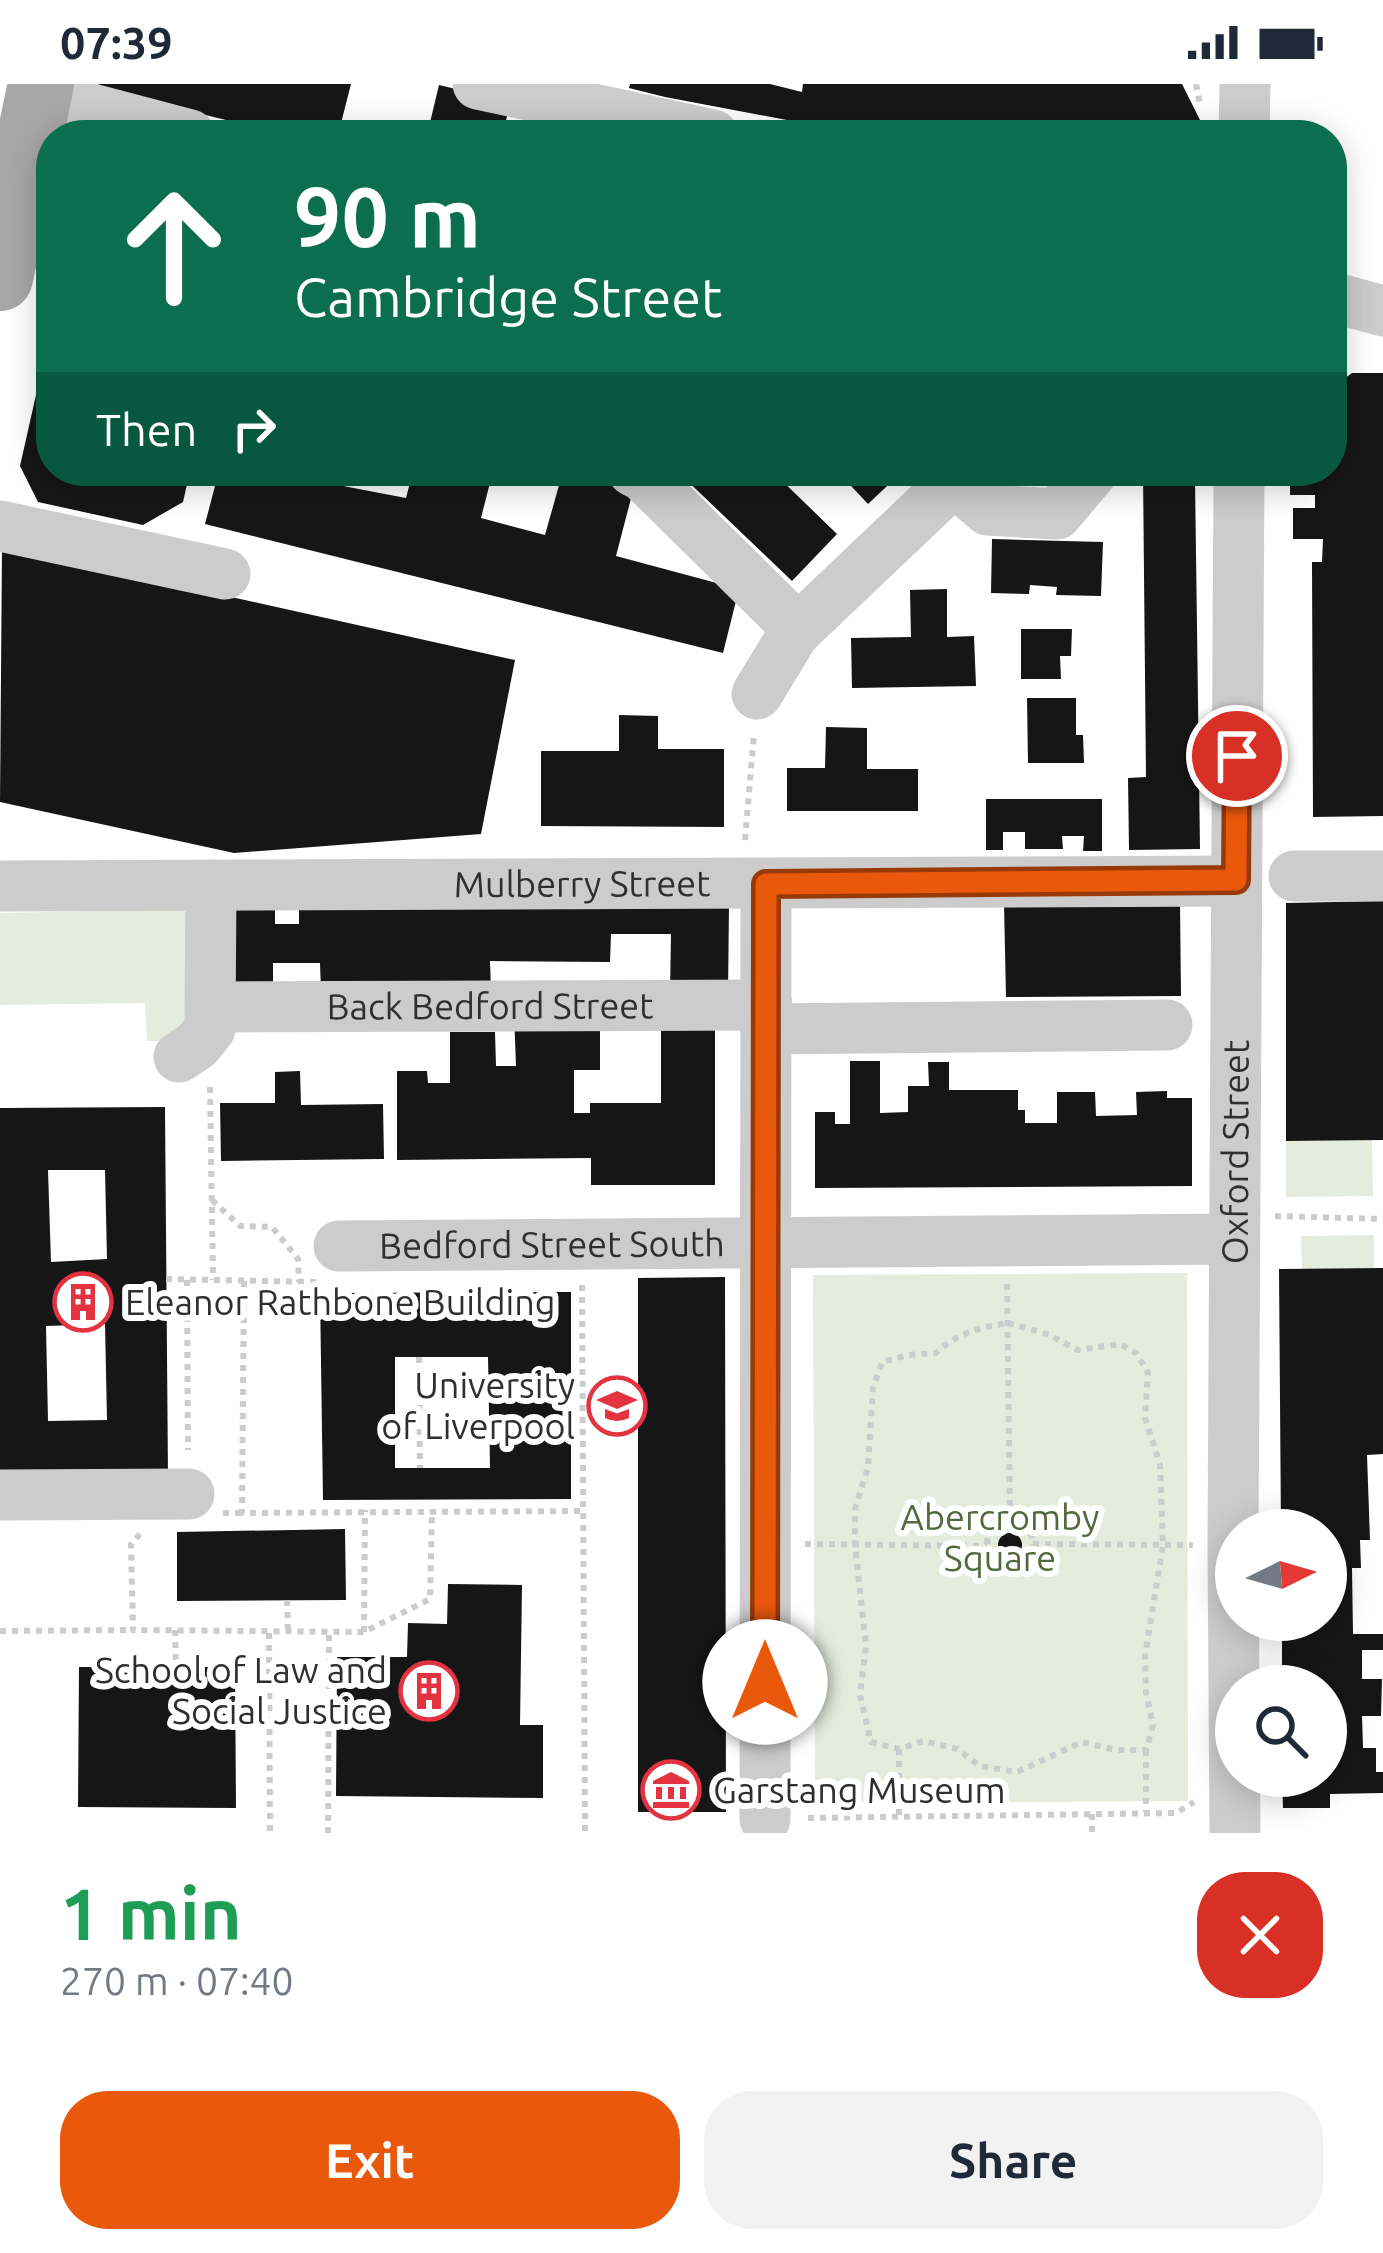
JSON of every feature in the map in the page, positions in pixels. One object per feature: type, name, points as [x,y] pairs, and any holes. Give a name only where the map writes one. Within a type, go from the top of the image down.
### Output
[{"type":"main road","points":[[0,278],[40,90]]},
{"type":"street","points":[[478,84],[644,120]]},
{"type":"street","points":[[40,90],[140,120]]},
{"type":"street","points":[[1347,301],[1383,311]]},
{"type":"street","points":[[653,486],[798,629]]},
{"type":"street","points":[[757,694],[798,629],[949,486]]},
{"type":"street","points":[[960,486],[988,510],[1057,514],[1080,486]]},
{"type":"street","name":"Oxford Street","points":[[1219,1815],[1234,1239],[1239,486]]},
{"type":"street","points":[[0,526],[225,574]]},
{"type":"street","points":[[1294,876],[1383,876]]},
{"type":"street","name":"Mulberry Street","points":[[0,886],[1236,880]]},
{"type":"street","points":[[756,884],[767,1017],[765,1819]]},
{"type":"street","points":[[200,1031],[211,885]]},
{"type":"street","name":"Back Bedford Street","points":[[200,1031],[767,1017],[1167,1025]]},
{"type":"street","points":[[766,1244],[1234,1239]]},
{"type":"street","name":"Bedford Street South","points":[[328,1264],[582,1244],[766,1244]]},
{"type":"street","points":[[0,1495],[189,1494]]},
{"type":"path","points":[[1196,84],[1223,95]]},
{"type":"path","points":[[756,884],[744,853],[757,694]]},
{"type":"path","points":[[200,1031],[213,1280]]},
{"type":"path","points":[[212,1200],[240,1226],[272,1227],[298,1259],[299,1282]]},
{"type":"path","points":[[1275,1204],[1275,1218],[1383,1219]]},
{"type":"path","points":[[582,1244],[585,1833]]},
{"type":"path","points":[[166,1280],[299,1282],[328,1264]]},
{"type":"path","points":[[187,1280],[189,1494]]},
{"type":"path","points":[[244,1281],[242,1513],[581,1510]]},
{"type":"path","points":[[1146,1750],[1116,1750],[1082,1742],[1017,1772],[980,1766],[957,1750],[924,1741],[898,1749],[871,1742],[860,1695],[866,1646],[854,1545],[855,1509],[868,1467],[873,1388],[882,1363],[936,1353],[951,1339],[972,1330],[1008,1323],[1047,1334],[1078,1351],[1120,1344],[1136,1353],[1148,1373],[1145,1418],[1160,1464],[1163,1545],[1144,1656],[1154,1725],[1146,1750],[1146,1813]]},
{"type":"path","points":[[1008,1323],[1010,1521]]},
{"type":"path","points":[[419,1357],[420,1468]]},
{"type":"path","points":[[420,1498],[420,1510]]},
{"type":"path","points":[[364,1510],[364,1633]]},
{"type":"path","points":[[0,1631],[364,1633],[430,1599],[431,1510]]},
{"type":"path","points":[[1010,1521],[1026,1527],[1033,1544],[1025,1562],[1006,1567],[989,1556],[987,1546],[993,1528],[1010,1521]]},
{"type":"path","points":[[133,1630],[131,1544],[145,1530]]},
{"type":"path","points":[[1033,1544],[1163,1545]]},
{"type":"path","points":[[854,1545],[987,1546]]},
{"type":"path","points":[[287,1600],[288,1631]]},
{"type":"path","points":[[176,1630],[176,1667]]},
{"type":"path","points":[[269,1631],[271,1833]]},
{"type":"path","points":[[328,1833],[329,1632]]},
{"type":"path","points":[[235,1723],[329,1723]]},
{"type":"path","points":[[898,1749],[899,1817]]},
{"type":"path","points":[[1092,1814],[1092,1833]]},
{"type":"path","points":[[765,1819],[1219,1815]]},
{"type":"green space","points":[[196,909],[197,1010],[166,1041],[147,1041],[145,1003],[0,1005],[0,913]]},
{"type":"green space","points":[[1372,1140],[1373,1196],[1286,1197],[1286,1141]]},
{"type":"green space","points":[[1374,1235],[1374,1268],[1302,1269],[1301,1236]]},
{"type":"green space","name":"Abercromby Square","points":[[1187,1273],[1188,1801],[815,1803],[813,1275]]},
{"type":"building","points":[[99,84],[351,84],[342,120],[226,120],[98,89]]},
{"type":"building","points":[[630,84],[770,84],[802,92],[803,84],[1182,84],[1200,120],[787,120],[629,88]]},
{"type":"building","points":[[439,85],[510,102],[506,120],[431,120]]},
{"type":"building","points":[[1383,373],[1383,816],[1313,817],[1312,562],[1322,562],[1323,539],[1293,539],[1293,508],[1315,508],[1315,495],[1290,495],[1290,486],[1347,486],[1347,377]]},
{"type":"building","points":[[36,395],[36,486],[187,486],[183,502],[143,525],[38,502],[20,466]]},
{"type":"building","points":[[215,486],[343,486],[406,498],[409,486],[489,486],[481,518],[545,535],[559,486],[634,486],[616,556],[739,589],[723,653],[205,524]]},
{"type":"building","points":[[693,486],[787,486],[837,534],[792,581]]},
{"type":"building","points":[[851,486],[887,486],[868,504]]},
{"type":"building","points":[[1143,486],[1195,486],[1200,849],[1129,850],[1128,778],[1146,777]]},
{"type":"building","points":[[992,539],[1103,542],[1101,596],[1056,595],[1057,587],[1030,585],[1029,594],[991,593]]},
{"type":"building","points":[[2,546],[515,660],[481,834],[234,853],[0,802]]},
{"type":"building","points":[[947,589],[947,637],[974,636],[976,686],[852,688],[851,638],[911,637],[910,590]]},
{"type":"building","points":[[1021,629],[1072,629],[1071,656],[1060,656],[1061,679],[1021,679]]},
{"type":"building","points":[[1027,698],[1076,698],[1076,735],[1083,735],[1084,763],[1028,763]]},
{"type":"building","points":[[619,715],[658,716],[658,749],[724,749],[724,827],[541,826],[541,751],[619,751]]},
{"type":"building","points":[[826,727],[867,728],[867,769],[918,769],[918,811],[787,811],[787,768],[825,768]]},
{"type":"building","points":[[986,799],[1102,799],[1102,851],[1083,851],[1084,836],[1062,836],[1063,849],[1025,849],[1025,832],[1003,832],[1003,850],[986,850]]},
{"type":"building","points":[[299,890],[729,903],[728,994],[670,994],[671,934],[611,934],[610,962],[490,961],[491,990],[321,991],[320,963],[273,963],[273,987],[228,987],[228,903],[275,903],[275,924],[299,924]]},
{"type":"building","points":[[1383,901],[1383,1140],[1286,1141],[1286,903]]},
{"type":"building","points":[[1180,903],[1181,996],[1006,997],[1004,904]]},
{"type":"building","points":[[514,1013],[600,1014],[600,1070],[574,1070],[574,1113],[590,1113],[590,1103],[661,1103],[661,1017],[715,1017],[715,1185],[591,1185],[591,1158],[397,1160],[397,1071],[427,1071],[428,1083],[450,1083],[450,1032],[495,1032],[496,1066],[516,1066]]},
{"type":"building","points":[[850,1061],[880,1061],[880,1113],[908,1112],[908,1086],[929,1086],[928,1062],[949,1062],[949,1090],[1018,1090],[1018,1110],[1025,1110],[1025,1123],[1057,1123],[1057,1092],[1095,1092],[1096,1116],[1137,1115],[1136,1092],[1167,1091],[1167,1098],[1192,1098],[1192,1186],[815,1188],[815,1112],[835,1112],[835,1124],[850,1124]]},
{"type":"building","points":[[300,1071],[301,1105],[383,1104],[384,1159],[221,1161],[220,1103],[275,1103],[275,1072]]},
{"type":"building","name":"Eleanor Rathbone Building","points":[[165,1107],[168,1477],[0,1478],[0,1108]],"holes":[[[48,1170],[105,1170],[107,1259],[51,1262]],[[105,1324],[107,1420],[48,1421],[46,1326]]]},
{"type":"building","points":[[1383,1268],[1383,1454],[1367,1455],[1370,1540],[1360,1540],[1361,1568],[1352,1568],[1353,1634],[1383,1634],[1383,1650],[1362,1650],[1362,1679],[1382,1679],[1381,1716],[1362,1716],[1363,1748],[1376,1748],[1376,1772],[1383,1772],[1383,1793],[1347,1794],[1347,1665],[1282,1665],[1282,1641],[1347,1641],[1347,1509],[1281,1509],[1279,1269]]},
{"type":"building","points":[[725,1277],[726,1812],[638,1812],[638,1278]]},
{"type":"building","points":[[571,1292],[571,1499],[323,1500],[320,1293]],"holes":[[[395,1357],[488,1357],[490,1468],[395,1468]]]},
{"type":"building","points":[[345,1529],[346,1600],[177,1601],[177,1532]]},
{"type":"building","points":[[1010,1533],[1022,1545],[1010,1557],[998,1545]]},
{"type":"building","name":"School of Law and Social Justice","points":[[448,1584],[522,1585],[520,1725],[543,1725],[543,1798],[336,1796],[337,1657],[407,1657],[408,1623],[447,1624]]},
{"type":"building","points":[[79,1667],[235,1667],[236,1808],[78,1807]]},
{"type":"building","points":[[1283,1797],[1330,1797],[1330,1808],[1283,1808]]},
{"type":"place","name":"Eleanor Rathbone Building","points":[[83,1302]]},
{"type":"place","name":"University of Liverpool","points":[[617,1406]]},
{"type":"place","name":"School of Law and Social Justice","points":[[429,1691]]},
{"type":"place","name":"Garstang Museum","points":[[671,1790]]},
{"type":"route","points":[[765,1682],[766,884],[1236,880],[1237,756]]}]
